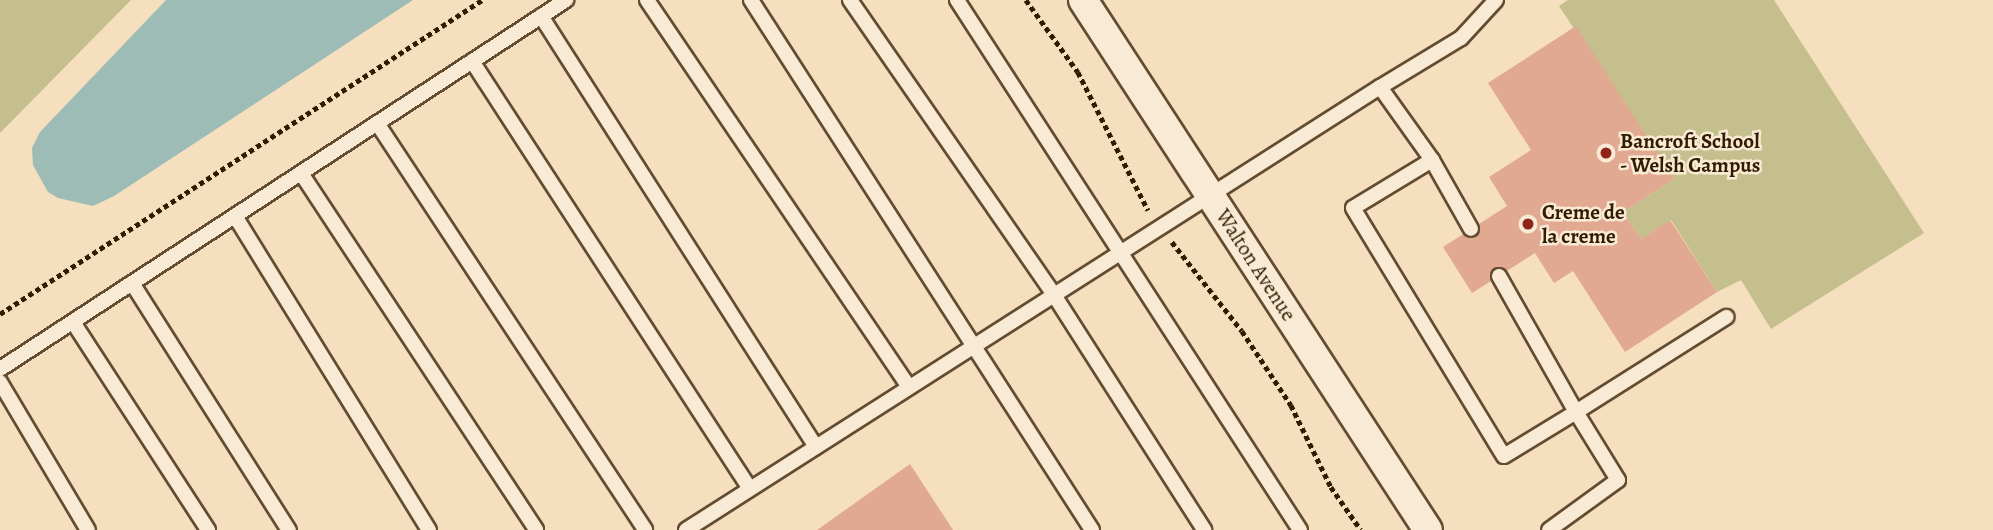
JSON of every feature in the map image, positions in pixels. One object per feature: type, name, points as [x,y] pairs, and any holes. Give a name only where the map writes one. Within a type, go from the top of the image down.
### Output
[{"type":"street","name":"Walton Avenue","points":[[1083,0],[1428,530]]},
{"type":"lane","points":[[0,369],[566,0]]},
{"type":"lane","points":[[647,0],[909,387]]},
{"type":"lane","points":[[751,0],[1092,530]]},
{"type":"lane","points":[[850,0],[1054,295],[1204,530]]},
{"type":"lane","points":[[957,0],[1122,251],[1300,530]]},
{"type":"lane","points":[[686,530],[1210,194],[1461,37],[1496,0]]},
{"type":"lane","points":[[541,16],[816,447]]},
{"type":"lane","points":[[472,61],[750,489]]},
{"type":"lane","points":[[1380,87],[1432,160],[1471,229]]},
{"type":"lane","points":[[377,123],[645,530]]},
{"type":"lane","points":[[1432,160],[1353,208],[1504,456],[1726,317]]},
{"type":"lane","points":[[301,173],[537,530]]},
{"type":"lane","points":[[235,216],[429,530]]},
{"type":"lane","points":[[1499,276],[1618,480],[1549,530]]},
{"type":"lane","points":[[132,283],[289,530]]},
{"type":"lane","points":[[73,322],[208,530]]},
{"type":"lane","points":[[0,382],[88,530]]},
{"type":"path","points":[[0,314],[482,0]]},
{"type":"path","points":[[1026,0],[1079,72],[1127,174],[1160,227],[1242,331],[1291,405],[1332,487],[1361,530]]},
{"type":"shaded area","points":[[0,0],[131,0],[0,133]]},
{"type":"shaded area","points":[[1568,0],[1774,0],[1924,233],[1771,329],[1741,280],[1717,292],[1671,220],[1641,239],[1623,212],[1674,179],[1559,6]]},
{"type":"water","points":[[166,0],[413,0],[114,196],[93,206],[58,198],[48,192],[33,165],[32,148],[40,132]]},
{"type":"building","points":[[1576,26],[1674,179],[1623,212],[1641,239],[1670,220],[1717,292],[1625,352],[1573,271],[1554,283],[1535,253],[1472,293],[1443,247],[1507,206],[1489,177],[1531,150],[1488,83]]},
{"type":"building","points":[[910,464],[953,530],[817,530]]},
{"type":"place","name":"Bancroft School - Welsh Campus","points":[[1606,153]]},
{"type":"place","name":"Creme de la creme","points":[[1528,224]]}]
